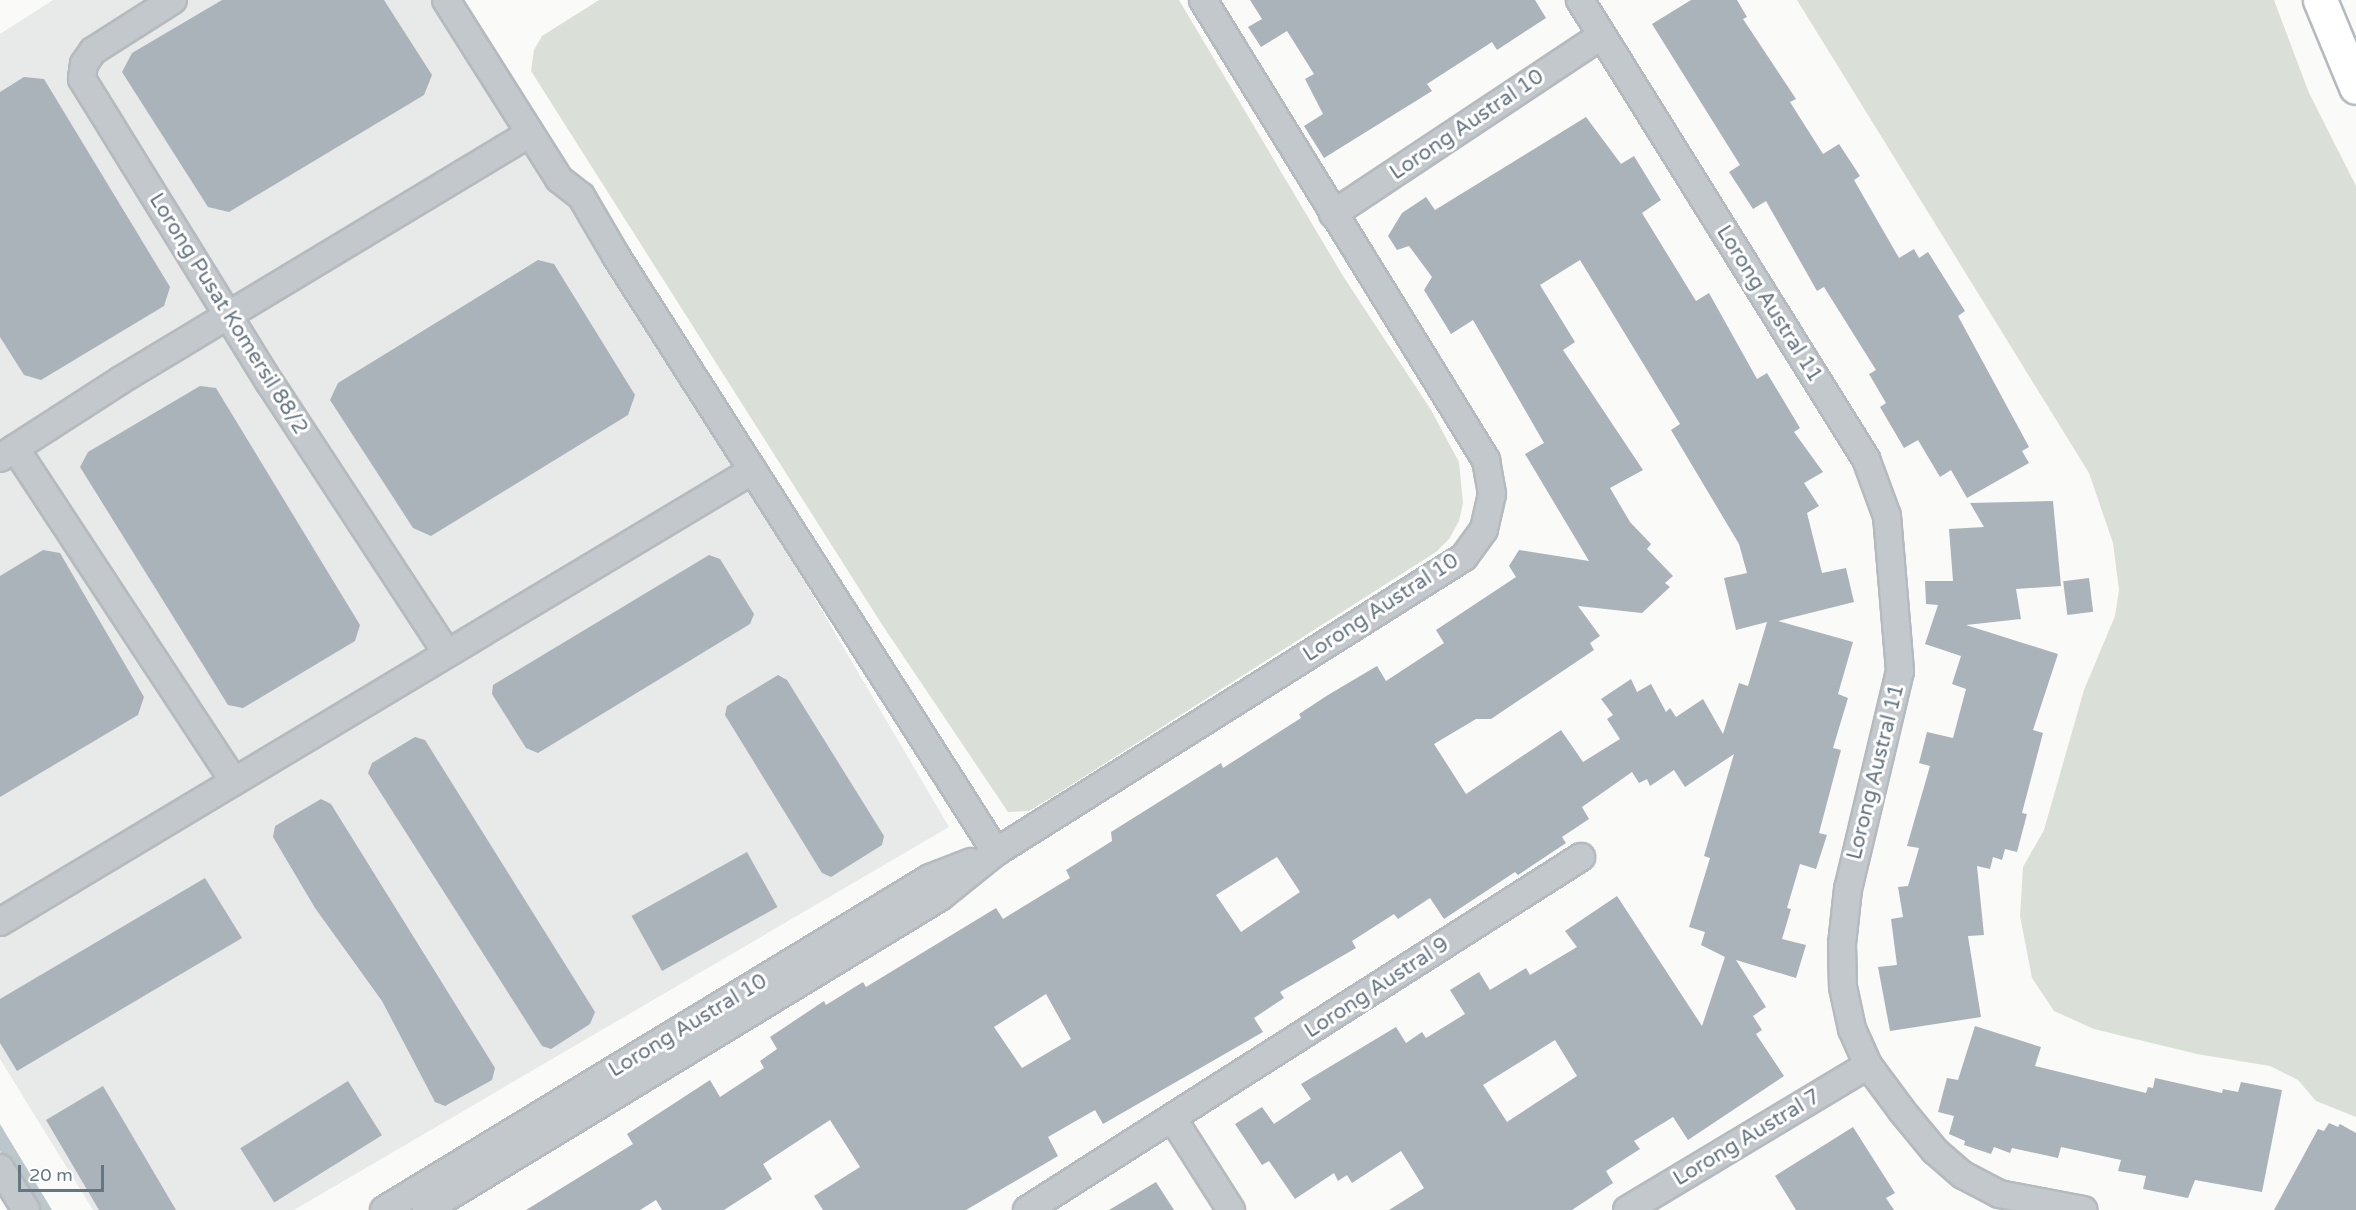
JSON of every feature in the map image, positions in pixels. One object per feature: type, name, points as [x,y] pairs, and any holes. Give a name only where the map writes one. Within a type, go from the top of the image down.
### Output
[{"type":"main road","points":[[2320,0],[2356,87]]},
{"type":"street","name":"Lorong Pusat Komersil 88/2","points":[[173,0],[93,51],[84,64],[82,79],[228,315],[446,652]]},
{"type":"street","points":[[446,0],[559,179],[581,196],[996,852]]},
{"type":"street","name":"Lorong Austral 10","points":[[426,1210],[940,897],[996,852],[1464,557],[1484,529],[1492,494],[1486,460],[1203,0]]},
{"type":"street","name":"Lorong Austral 11","points":[[1580,0],[1866,459],[1887,516],[1900,671],[1848,889],[1842,944],[1843,987],[1852,1029],[1868,1065],[1935,1151],[1963,1175],[2000,1194],[2084,1210]]},
{"type":"street","name":"Lorong Austral 10","points":[[1333,214],[1601,36]]},
{"type":"street","points":[[234,782],[8,453],[228,315],[529,134]]},
{"type":"street","points":[[0,922],[446,652],[753,470]]},
{"type":"street","name":"Lorong Austral 10","points":[[384,1210],[930,878],[996,852]]},
{"type":"street","name":"Lorong Austral 9","points":[[1027,1210],[1581,857]]},
{"type":"street","name":"Lorong Austral 7","points":[[1627,1210],[1868,1065]]},
{"type":"street","points":[[1173,1119],[1231,1210]]},
{"type":"street","points":[[0,1168],[26,1210]]},
{"type":"shaded area","points":[[53,0],[463,0],[949,827],[294,1210],[93,1210],[0,1059],[0,34]]},
{"type":"shaded area","points":[[599,0],[1179,0],[1343,276],[1431,410],[1459,462],[1463,503],[1459,521],[1449,539],[1436,552],[1057,794],[1029,811],[1008,812],[881,623],[531,71],[534,50],[542,36]]},
{"type":"shaded area","points":[[1797,0],[2274,0],[2309,93],[2356,186],[2356,1117],[2316,1101],[2298,1080],[2270,1066],[2197,1054],[2094,1029],[2054,1011],[2032,978],[2020,916],[2023,867],[2044,830],[2084,690],[2115,616],[2119,590],[2113,543],[2089,473]]},
{"type":"shaded area","points":[[0,1124],[52,1210],[36,1210],[0,1151]]},
{"type":"building","points":[[222,0],[384,0],[432,75],[424,95],[229,212],[208,207],[122,72],[132,53]]},
{"type":"building","points":[[1250,0],[1535,0],[1546,18],[1497,50],[1492,42],[1427,84],[1432,91],[1324,158],[1304,126],[1323,114],[1305,79],[1314,74],[1287,31],[1261,47],[1248,27],[1262,19]]},
{"type":"building","points":[[1691,0],[1737,0],[1747,17],[1743,19],[1796,99],[1790,102],[1823,154],[1839,144],[1860,176],[1854,180],[1899,258],[1914,249],[1919,258],[1928,252],[1965,311],[1958,316],[2029,447],[2022,451],[2029,463],[1967,498],[1951,470],[1940,477],[1918,440],[1904,448],[1880,407],[1886,403],[1869,374],[1876,370],[1824,287],[1817,291],[1766,201],[1753,209],[1729,172],[1740,165],[1652,24]]},
{"type":"building","points":[[24,77],[44,79],[170,287],[164,306],[41,380],[24,375],[0,337],[0,92]]},
{"type":"building","points":[[1586,117],[1621,164],[1634,156],[1661,200],[1642,213],[1696,301],[1709,293],[1757,379],[1767,373],[1800,428],[1794,432],[1823,472],[1804,483],[1819,506],[1807,513],[1822,573],[1846,568],[1854,602],[1778,621],[1853,642],[1838,694],[1848,698],[1833,748],[1841,750],[1819,833],[1827,835],[1816,869],[1800,864],[1787,908],[1791,909],[1782,939],[1806,945],[1796,978],[1736,960],[1766,1007],[1753,1016],[1762,1030],[1756,1034],[1784,1076],[1688,1140],[1673,1117],[1634,1141],[1640,1149],[1606,1171],[1613,1183],[1572,1210],[1389,1210],[1424,1188],[1401,1151],[1352,1183],[1347,1175],[1338,1181],[1334,1173],[1295,1199],[1269,1161],[1262,1165],[1235,1124],[1262,1107],[1274,1124],[1311,1099],[1301,1084],[1396,1027],[1406,1043],[1422,1032],[1426,1038],[1465,1014],[1450,990],[1479,972],[1490,990],[1526,968],[1530,975],[1577,947],[1565,931],[1617,896],[1702,1026],[1725,957],[1701,945],[1705,932],[1689,927],[1710,858],[1704,856],[1734,754],[1685,787],[1674,770],[1650,786],[1647,779],[1639,783],[1632,772],[1582,807],[1589,819],[1562,837],[1566,843],[1518,875],[1515,872],[1444,919],[1430,898],[1398,919],[1394,914],[1352,941],[1356,948],[1280,992],[1284,998],[1254,1018],[1263,1032],[1103,1124],[1095,1110],[1048,1137],[1058,1156],[966,1210],[823,1210],[814,1196],[860,1167],[830,1120],[763,1164],[772,1179],[724,1210],[662,1210],[656,1200],[640,1210],[526,1210],[633,1144],[627,1134],[710,1080],[720,1097],[764,1068],[760,1061],[777,1049],[770,1037],[824,1001],[826,1005],[863,982],[866,987],[996,908],[1003,919],[1070,878],[1066,870],[1112,841],[1111,832],[1221,763],[1223,768],[1301,718],[1299,714],[1328,695],[1377,666],[1386,681],[1444,643],[1436,630],[1516,577],[1509,566],[1519,550],[1589,561],[1525,454],[1544,443],[1473,320],[1451,334],[1424,290],[1432,277],[1409,246],[1397,250],[1388,236],[1402,213],[1426,197],[1435,210]],"holes":[[[1580,260],[1680,424],[1671,430],[1739,544],[1747,573],[1724,578],[1736,630],[1767,622],[1748,686],[1739,683],[1723,734],[1703,699],[1676,717],[1670,708],[1666,712],[1651,684],[1637,692],[1631,679],[1601,699],[1613,715],[1607,719],[1620,739],[1583,762],[1561,730],[1466,794],[1434,744],[1476,719],[1491,719],[1594,650],[1590,643],[1600,636],[1578,606],[1642,613],[1670,587],[1665,583],[1673,576],[1647,549],[1651,544],[1630,522],[1610,488],[1643,470],[1563,350],[1575,342],[1540,285]],[[1277,857],[1300,892],[1241,932],[1216,895]],[[1046,994],[1071,1039],[1022,1068],[994,1027]],[[1555,1040],[1577,1076],[1507,1122],[1483,1085]]]},
{"type":"building","points":[[538,260],[554,264],[635,395],[628,415],[431,536],[413,528],[330,400],[338,383]]},
{"type":"building","points":[[200,386],[216,388],[360,625],[355,641],[243,708],[228,705],[80,467],[88,452]]},
{"type":"building","points":[[2053,501],[2061,586],[2016,589],[2021,619],[1966,625],[2058,654],[2033,730],[2043,733],[2022,813],[2027,814],[2017,852],[2005,849],[2002,860],[1993,857],[1990,869],[1977,866],[1984,935],[1968,936],[1981,1017],[1890,1031],[1878,967],[1897,965],[1891,919],[1903,917],[1898,887],[1908,886],[1919,848],[1907,846],[1930,766],[1919,763],[1927,732],[1953,738],[1966,689],[1952,684],[1961,656],[1925,644],[1938,605],[1926,604],[1925,581],[1953,581],[1949,529],[1984,527],[1970,503]]},
{"type":"building","points":[[43,550],[60,553],[144,697],[138,715],[0,797],[0,576]]},
{"type":"building","points":[[709,555],[720,559],[754,614],[750,624],[538,753],[526,748],[492,694],[493,685]]},
{"type":"building","points":[[2089,578],[2093,612],[2067,615],[2063,581]]},
{"type":"building","points":[[778,675],[787,680],[884,836],[882,845],[831,877],[822,873],[725,715],[727,706]]},
{"type":"building","points":[[415,737],[425,740],[595,1012],[590,1024],[551,1049],[542,1046],[368,773],[372,763]]},
{"type":"building","points":[[321,799],[331,804],[495,1068],[492,1080],[445,1106],[435,1102],[382,1001],[315,908],[273,837],[275,826]]},
{"type":"building","points":[[747,852],[778,907],[662,971],[632,916]]},
{"type":"building","points":[[205,878],[242,938],[17,1071],[0,1043],[0,999]]},
{"type":"building","points":[[1975,1026],[2041,1047],[2035,1066],[2146,1093],[2148,1087],[2153,1088],[2155,1078],[2222,1093],[2223,1089],[2238,1092],[2241,1082],[2282,1090],[2262,1192],[2195,1180],[2188,1198],[2143,1189],[2146,1176],[2118,1171],[2121,1160],[2061,1147],[2058,1158],[2012,1148],[2010,1153],[1994,1147],[1991,1154],[1964,1145],[1965,1141],[1949,1134],[1954,1116],[1938,1112],[1947,1078],[1958,1080]]},
{"type":"building","points":[[348,1081],[382,1135],[274,1203],[240,1148]]},
{"type":"building","points":[[103,1086],[176,1210],[99,1210],[46,1120]]},
{"type":"building","points":[[2329,1123],[2338,1127],[2340,1124],[2356,1133],[2356,1210],[2274,1210],[2318,1129],[2324,1131]]},
{"type":"building","points":[[1853,1127],[1895,1193],[1886,1198],[1894,1210],[1796,1210],[1775,1176]]},
{"type":"building","points":[[1156,1182],[1174,1210],[1109,1210]]}]
